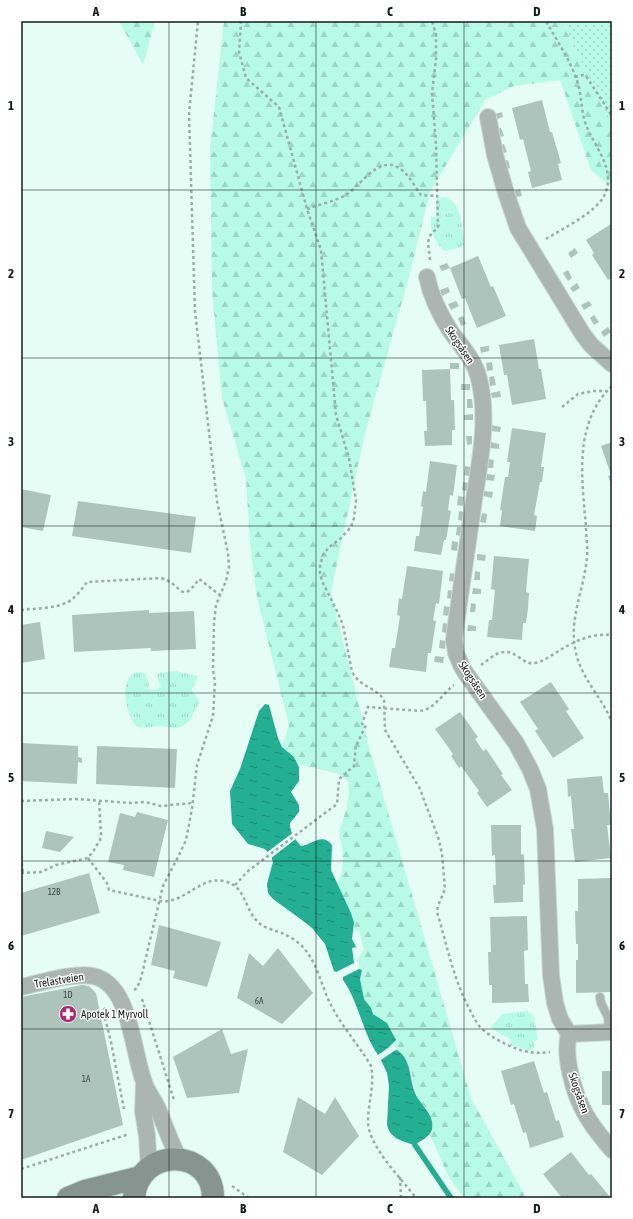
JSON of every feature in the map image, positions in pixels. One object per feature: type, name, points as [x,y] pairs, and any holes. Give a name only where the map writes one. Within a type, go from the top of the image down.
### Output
[{"type":"main road","points":[[134,1198],[137,1184],[145,1173],[160,1161],[179,1159],[187,1161],[200,1168],[218,1193]]},
{"type":"main road","points":[[68,1198],[85,1191],[145,1173]]},
{"type":"street","points":[[488,117],[495,155],[512,213],[518,228],[582,333],[596,350],[612,364]]},
{"type":"street","name":"Skogsåsen","points":[[427,277],[434,302],[440,316],[475,366],[482,396],[484,423],[454,640],[456,653],[467,675],[516,743],[530,769],[538,789],[545,828],[551,968],[555,1003],[568,1041],[571,1076],[576,1093],[586,1115],[612,1150]]},
{"type":"street","name":"Trelastveien","points":[[21,987],[81,975],[92,975],[108,983],[115,989],[123,1005],[144,1082],[179,1159]]},
{"type":"street","points":[[568,1041],[611,1032]]},
{"type":"street","name":"Trelastveien","points":[[144,1082],[143,1112],[147,1136],[145,1173]]},
{"type":"street","name":"Skogsåsen","points":[[594,1127],[612,1127]]},
{"type":"lane","points":[[600,997],[601,1003],[608,1017],[611,1032]]},
{"type":"path","points":[[137,988],[163,886],[180,855],[186,840],[197,765],[213,716],[214,622],[216,605],[226,581],[229,566],[228,553],[217,501],[195,311],[189,114],[198,21]]},
{"type":"path","points":[[240,21],[239,52],[246,78],[279,107],[307,209],[321,250],[336,415],[349,458],[356,500],[354,518],[351,527],[340,539],[329,547],[323,555],[320,566],[322,581],[343,625],[354,677],[363,685],[381,696],[384,700],[385,730],[417,781],[439,840],[442,854],[445,889],[437,912],[452,967],[462,994],[475,1019],[487,1033],[497,1040],[529,1053],[540,1053],[568,1041]]},
{"type":"path","points":[[427,277],[432,275],[428,240],[433,232],[438,228],[436,144],[432,93],[436,59],[436,34],[432,21]]},
{"type":"path","points":[[530,249],[590,211],[604,197],[607,189],[607,171],[604,161],[585,123],[580,94],[575,77],[546,21]]},
{"type":"path","points":[[575,77],[583,75],[586,76],[612,116]]},
{"type":"path","points":[[307,209],[343,197],[357,187],[375,169],[385,166],[399,168],[421,195],[437,196]]},
{"type":"path","points":[[612,386],[606,391],[592,416],[584,438],[582,449],[582,478],[588,555],[585,578],[574,621],[574,641],[579,666],[612,723]]},
{"type":"path","points":[[562,407],[578,394],[594,391],[606,391]]},
{"type":"path","points":[[21,610],[55,606],[68,602],[88,582],[161,578],[170,580],[183,592],[187,593],[199,579],[220,595]]},
{"type":"path","points":[[235,885],[248,871],[337,804],[339,779],[354,766],[356,744],[366,725],[362,724],[368,707],[420,711],[428,709],[450,688],[467,675],[491,658],[503,652],[511,652],[532,664],[544,660],[574,641],[592,636],[612,635]]},
{"type":"path","points":[[21,800],[76,799],[131,803],[145,802],[161,806],[192,803]]},
{"type":"path","points":[[21,858],[22,873],[41,872],[56,865],[88,858],[94,850],[101,835],[99,800]]},
{"type":"path","points":[[88,858],[107,883],[109,890],[160,901],[166,902],[183,897],[206,882],[222,881],[235,885],[241,891],[254,918],[259,923],[295,940],[305,950],[312,960],[331,1005],[371,1066],[373,1083],[369,1105],[368,1128],[373,1142],[416,1198]]},
{"type":"path","points":[[142,999],[175,1101]]},
{"type":"path","points":[[21,1169],[130,1134]]},
{"type":"path","points":[[400,1177],[401,1198]]},
{"type":"path","points":[[218,1193],[238,1191],[248,1198]]},
{"type":"green space","points":[[119,21],[155,21],[143,65]]},
{"type":"green space","points":[[224,21],[563,21],[572,43],[612,124],[612,187],[591,170],[560,80],[514,86],[485,100],[430,192],[409,277],[365,433],[331,592],[368,743],[471,1098],[526,1198],[464,1198],[448,1176],[430,1135],[432,1131],[427,1109],[420,1102],[415,1092],[411,1070],[406,1060],[392,1044],[395,1037],[387,1023],[373,1014],[371,1008],[364,999],[360,979],[362,970],[357,960],[364,950],[360,934],[354,926],[351,913],[337,885],[342,872],[343,853],[339,831],[346,811],[349,795],[348,781],[339,774],[298,764],[294,757],[282,747],[289,725],[257,598],[250,543],[246,479],[222,398],[212,290],[210,149]]},
{"type":"green space","points":[[563,21],[612,21],[612,124],[572,43]]},
{"type":"green space","points":[[443,197],[454,203],[457,209],[462,224],[464,245],[444,251],[433,235],[431,226],[431,216],[436,218],[437,199]]},
{"type":"green space","points":[[175,671],[198,676],[192,690],[200,702],[189,721],[178,728],[161,726],[142,728],[136,726],[128,712],[126,702],[127,683],[130,676],[136,672],[145,673],[149,683],[148,689],[153,690],[161,687],[157,675],[158,673]]},
{"type":"green space","points":[[527,1011],[534,1017],[538,1040],[534,1041],[534,1048],[530,1051],[510,1045],[510,1039],[491,1027],[502,1014]]},
{"type":"water","points":[[265,704],[269,705],[282,747],[294,757],[299,767],[299,781],[291,792],[299,805],[299,812],[290,823],[292,832],[295,839],[301,846],[321,839],[328,841],[332,845],[331,870],[351,913],[354,923],[352,939],[356,947],[352,948],[354,963],[336,972],[334,971],[325,944],[312,928],[273,899],[268,893],[267,884],[273,862],[271,856],[265,849],[248,844],[232,824],[230,791],[240,769],[259,711]]},
{"type":"water","points":[[359,969],[362,970],[360,979],[364,999],[371,1008],[373,1014],[387,1023],[396,1040],[378,1055],[368,1037],[353,998],[343,980],[343,977]]},
{"type":"water","points":[[397,1050],[402,1054],[408,1064],[415,1093],[429,1114],[432,1124],[430,1134],[414,1145],[393,1136],[388,1129],[387,1124],[389,1086],[387,1073],[381,1060]]},
{"type":"pier","points":[[294,832],[297,838],[270,859],[266,853]]},
{"type":"building","points":[[542,100],[550,132],[552,132],[561,163],[558,164],[562,180],[532,188],[528,172],[531,171],[523,139],[520,140],[512,108]]},
{"type":"building","points":[[502,112],[503,117],[495,120],[494,114]]},
{"type":"building","points":[[501,128],[504,136],[498,137],[496,129]]},
{"type":"building","points":[[504,144],[507,152],[501,154],[499,145]]},
{"type":"building","points":[[508,160],[510,168],[505,170],[502,161]]},
{"type":"building","points":[[520,189],[522,196],[516,197],[514,191]]},
{"type":"building","points":[[611,224],[612,281],[611,278],[608,280],[592,255],[594,253],[586,240]]},
{"type":"building","points":[[575,248],[578,253],[571,258],[568,253]]},
{"type":"building","points":[[478,256],[491,287],[493,286],[506,316],[477,328],[465,298],[462,299],[450,268]]},
{"type":"building","points":[[447,263],[450,268],[442,271],[439,266]]},
{"type":"building","points":[[568,270],[572,278],[568,281],[563,273]]},
{"type":"building","points":[[577,283],[580,288],[573,292],[570,288]]},
{"type":"building","points":[[448,287],[450,292],[442,296],[440,290]]},
{"type":"building","points":[[456,301],[459,306],[451,310],[448,304]]},
{"type":"building","points":[[589,301],[592,305],[584,310],[581,305]]},
{"type":"building","points":[[594,315],[599,322],[594,325],[590,318]]},
{"type":"building","points":[[463,316],[466,324],[461,326],[458,318]]},
{"type":"building","points":[[608,327],[611,332],[604,337],[601,332]]},
{"type":"building","points":[[534,339],[546,399],[512,405],[507,375],[504,375],[499,345]]},
{"type":"building","points":[[489,346],[489,351],[481,353],[480,347]]},
{"type":"building","points":[[492,362],[493,370],[487,371],[486,363]]},
{"type":"building","points":[[450,363],[459,363],[459,369],[450,369]]},
{"type":"building","points":[[450,369],[451,400],[454,400],[455,430],[452,430],[452,445],[425,446],[424,431],[427,431],[426,401],[423,401],[422,370]]},
{"type":"building","points":[[494,376],[496,385],[490,386],[489,377]]},
{"type":"building","points":[[461,384],[470,384],[470,390],[461,390]]},
{"type":"building","points":[[500,391],[501,397],[492,398],[491,393]]},
{"type":"building","points":[[467,399],[472,399],[473,408],[467,408]]},
{"type":"building","points":[[473,414],[473,420],[464,420],[464,415]]},
{"type":"building","points":[[492,425],[501,427],[500,432],[491,431]]},
{"type":"building","points":[[512,428],[546,433],[541,467],[544,467],[542,482],[540,482],[534,515],[537,516],[535,531],[500,526],[502,510],[500,510],[505,477],[508,477],[510,462],[507,462]]},
{"type":"building","points":[[466,436],[472,436],[472,444],[467,445]]},
{"type":"building","points":[[491,442],[499,444],[499,449],[490,448]]},
{"type":"building","points":[[612,442],[612,487],[608,476],[611,475],[601,446]]},
{"type":"building","points":[[489,459],[494,460],[493,468],[487,468]]},
{"type":"building","points":[[430,461],[457,465],[453,496],[450,495],[448,510],[451,511],[446,540],[444,540],[441,555],[414,551],[416,536],[419,536],[423,507],[421,506],[423,491],[426,492]]},
{"type":"building","points":[[465,466],[471,467],[469,476],[464,475]]},
{"type":"building","points":[[486,474],[495,475],[494,481],[486,480]]},
{"type":"building","points":[[463,482],[468,483],[467,491],[462,490]]},
{"type":"building","points":[[21,489],[51,495],[43,531],[21,527]]},
{"type":"building","points":[[484,491],[493,492],[492,498],[483,496]]},
{"type":"building","points":[[458,496],[464,497],[463,506],[457,505]]},
{"type":"building","points":[[78,501],[196,517],[191,553],[72,536]]},
{"type":"building","points":[[459,511],[464,512],[463,521],[458,520]]},
{"type":"building","points":[[482,513],[487,514],[486,523],[480,522]]},
{"type":"building","points":[[457,527],[462,527],[461,536],[456,535]]},
{"type":"building","points":[[452,541],[458,542],[457,551],[451,550]]},
{"type":"building","points":[[477,554],[486,555],[485,561],[477,560]]},
{"type":"building","points":[[494,556],[529,559],[526,592],[529,593],[528,608],[526,623],[523,623],[522,640],[487,637],[489,620],[492,620],[495,590],[491,589]]},
{"type":"building","points":[[407,566],[443,571],[439,604],[436,603],[433,620],[436,621],[431,653],[428,653],[426,672],[389,667],[392,648],[395,648],[400,616],[397,615],[399,598],[402,599]]},
{"type":"building","points":[[475,571],[480,572],[480,580],[474,580]]},
{"type":"building","points":[[450,573],[456,574],[455,582],[449,581]]},
{"type":"building","points":[[473,588],[481,589],[481,594],[472,594]]},
{"type":"building","points":[[448,590],[454,591],[453,599],[447,598]]},
{"type":"building","points":[[471,603],[476,604],[475,612],[470,612]]},
{"type":"building","points":[[444,606],[450,607],[449,616],[443,615]]},
{"type":"building","points":[[149,610],[149,613],[194,611],[196,649],[151,651],[151,648],[74,652],[72,615]]},
{"type":"building","points":[[40,622],[45,659],[21,663],[21,625]]},
{"type":"building","points":[[443,623],[449,624],[447,633],[442,632]]},
{"type":"building","points":[[468,625],[476,626],[476,631],[467,631]]},
{"type":"building","points":[[440,640],[446,641],[445,649],[439,648]]},
{"type":"building","points":[[435,656],[444,657],[443,663],[434,662]]},
{"type":"building","points":[[551,682],[569,709],[566,711],[584,738],[553,758],[535,731],[538,729],[520,702]]},
{"type":"building","points":[[460,712],[478,737],[475,739],[483,751],[486,749],[503,774],[501,775],[512,790],[487,807],[477,793],[479,791],[461,766],[459,768],[451,756],[453,754],[435,729]]},
{"type":"building","points":[[21,743],[78,746],[78,757],[82,758],[82,763],[78,762],[77,784],[21,781]]},
{"type":"building","points":[[97,746],[177,749],[175,788],[96,784]]},
{"type":"building","points":[[602,776],[604,793],[608,793],[611,825],[607,825],[611,858],[575,862],[571,829],[574,829],[571,796],[568,797],[567,779]]},
{"type":"building","points":[[137,812],[168,820],[154,877],[123,870],[124,865],[108,862],[120,813],[135,817]]},
{"type":"building","points":[[491,825],[521,825],[521,854],[524,855],[525,884],[523,885],[523,902],[494,903],[493,885],[496,885],[495,855],[492,856]]},
{"type":"building","points":[[46,831],[74,837],[60,852],[42,848]]},
{"type":"building","points":[[89,873],[100,913],[21,936],[21,893]]},
{"type":"building","points":[[612,878],[612,992],[576,993],[576,960],[578,960],[578,944],[576,944],[575,911],[578,911],[578,879]]},
{"type":"building","points":[[527,916],[528,950],[524,951],[525,984],[528,984],[529,1002],[492,1003],[492,985],[489,985],[488,952],[491,952],[490,917]]},
{"type":"building","points":[[159,925],[221,942],[207,987],[173,978],[175,971],[151,965]]},
{"type":"building","points":[[278,948],[313,993],[282,1024],[237,998],[249,953],[263,966]]},
{"type":"building","points":[[82,985],[89,986],[96,993],[123,1125],[21,1160],[21,997]]},
{"type":"building","points":[[222,1029],[231,1054],[248,1049],[239,1093],[187,1098],[173,1057]]},
{"type":"building","points":[[534,1061],[544,1093],[547,1092],[556,1121],[559,1120],[564,1137],[530,1148],[526,1132],[523,1133],[514,1104],[511,1105],[501,1071]]},
{"type":"building","points":[[602,1071],[612,1071],[612,1105],[602,1105]]},
{"type":"building","points":[[298,1097],[325,1114],[335,1097],[359,1136],[322,1175],[283,1152]]},
{"type":"building","points":[[571,1152],[589,1175],[591,1174],[611,1198],[566,1198],[565,1196],[562,1198],[543,1174]]},
{"type":"waterway","points":[[415,1145],[451,1198]]},
{"type":"place","name":"Apotek 1 Myrvoll","points":[[68,1014]]}]
